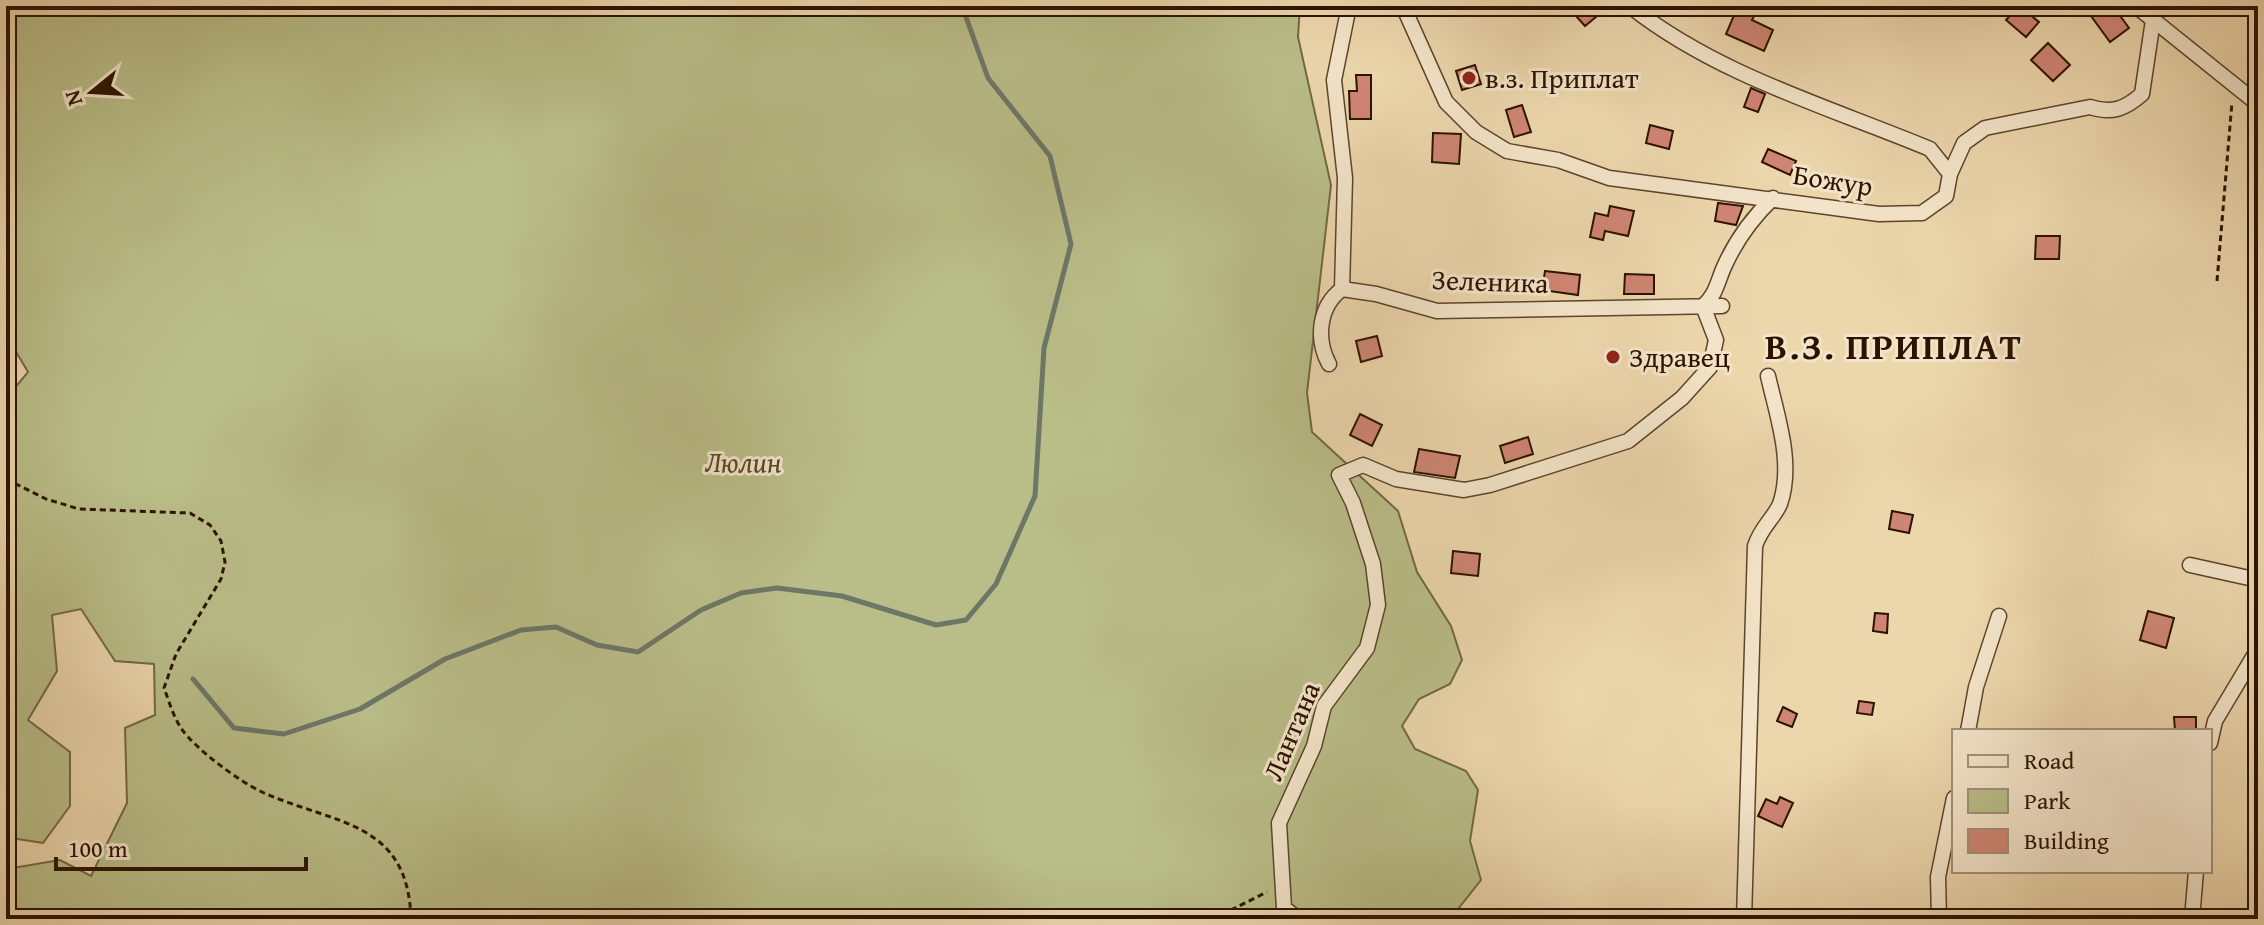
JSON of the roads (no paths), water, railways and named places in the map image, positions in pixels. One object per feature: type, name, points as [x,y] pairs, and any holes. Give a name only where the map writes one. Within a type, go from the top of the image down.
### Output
[{"type":"street","points":[[1329,364],[1322,351],[1320,329],[1333,296],[1342,289],[1345,178],[1334,80],[1349,6]]},
{"type":"street","name":"Божур","points":[[1403,6],[1446,102],[1476,132],[1507,151],[1558,160],[1609,178],[1879,214],[1922,213],[1946,196],[1950,174],[1930,149],[1729,68],[1661,31],[1630,6]]},
{"type":"street","points":[[2136,6],[2233,87],[2258,104]]},
{"type":"street","points":[[1950,174],[1964,143],[1985,128],[2090,107],[2107,112],[2128,106],[2142,94],[2153,20]]},
{"type":"street","points":[[1703,306],[1713,297],[1723,267],[1744,228],[1773,198]]},
{"type":"street","name":"Зеленика","points":[[1342,289],[1376,294],[1437,311],[1722,306]]},
{"type":"street","name":"Лантана","points":[[1284,908],[1279,823],[1314,746],[1324,706],[1367,648],[1378,605],[1373,564],[1353,503],[1339,475],[1363,465],[1396,479],[1464,490],[1490,485],[1628,441],[1682,398],[1710,367],[1716,340],[1703,306]]},
{"type":"street","points":[[1744,919],[1755,546],[1761,528],[1778,508],[1786,481],[1768,376]]},
{"type":"street","points":[[2190,565],[2258,580]]},
{"type":"street","points":[[1968,729],[1976,687],[1999,616]]},
{"type":"street","points":[[2212,734],[2215,721],[2258,649]]},
{"type":"street","points":[[1939,919],[1938,877],[1952,808]]},
{"type":"street","points":[[2192,919],[2196,873]]},
{"type":"street","points":[[1272,890],[1284,908],[1298,919]]},
{"type":"waterway","points":[[193,679],[234,728],[284,734],[360,709],[445,659],[521,630],[556,627],[597,645],[638,652],[701,610],[741,593],[777,588],[842,596],[936,625],[966,620],[996,584],[1035,496],[1044,348],[1071,244],[1050,156],[988,78],[962,6]]},
{"type":"place","name":"в.з. Приплат","points":[[1469,78]]},
{"type":"place","name":"Здравец","points":[[1613,357]]},
{"type":"district","name":"В.З. ПРИПЛАТ","points":[[1894,346]]},
{"type":"park label","name":"Люлин","points":[[743,462]]}]
